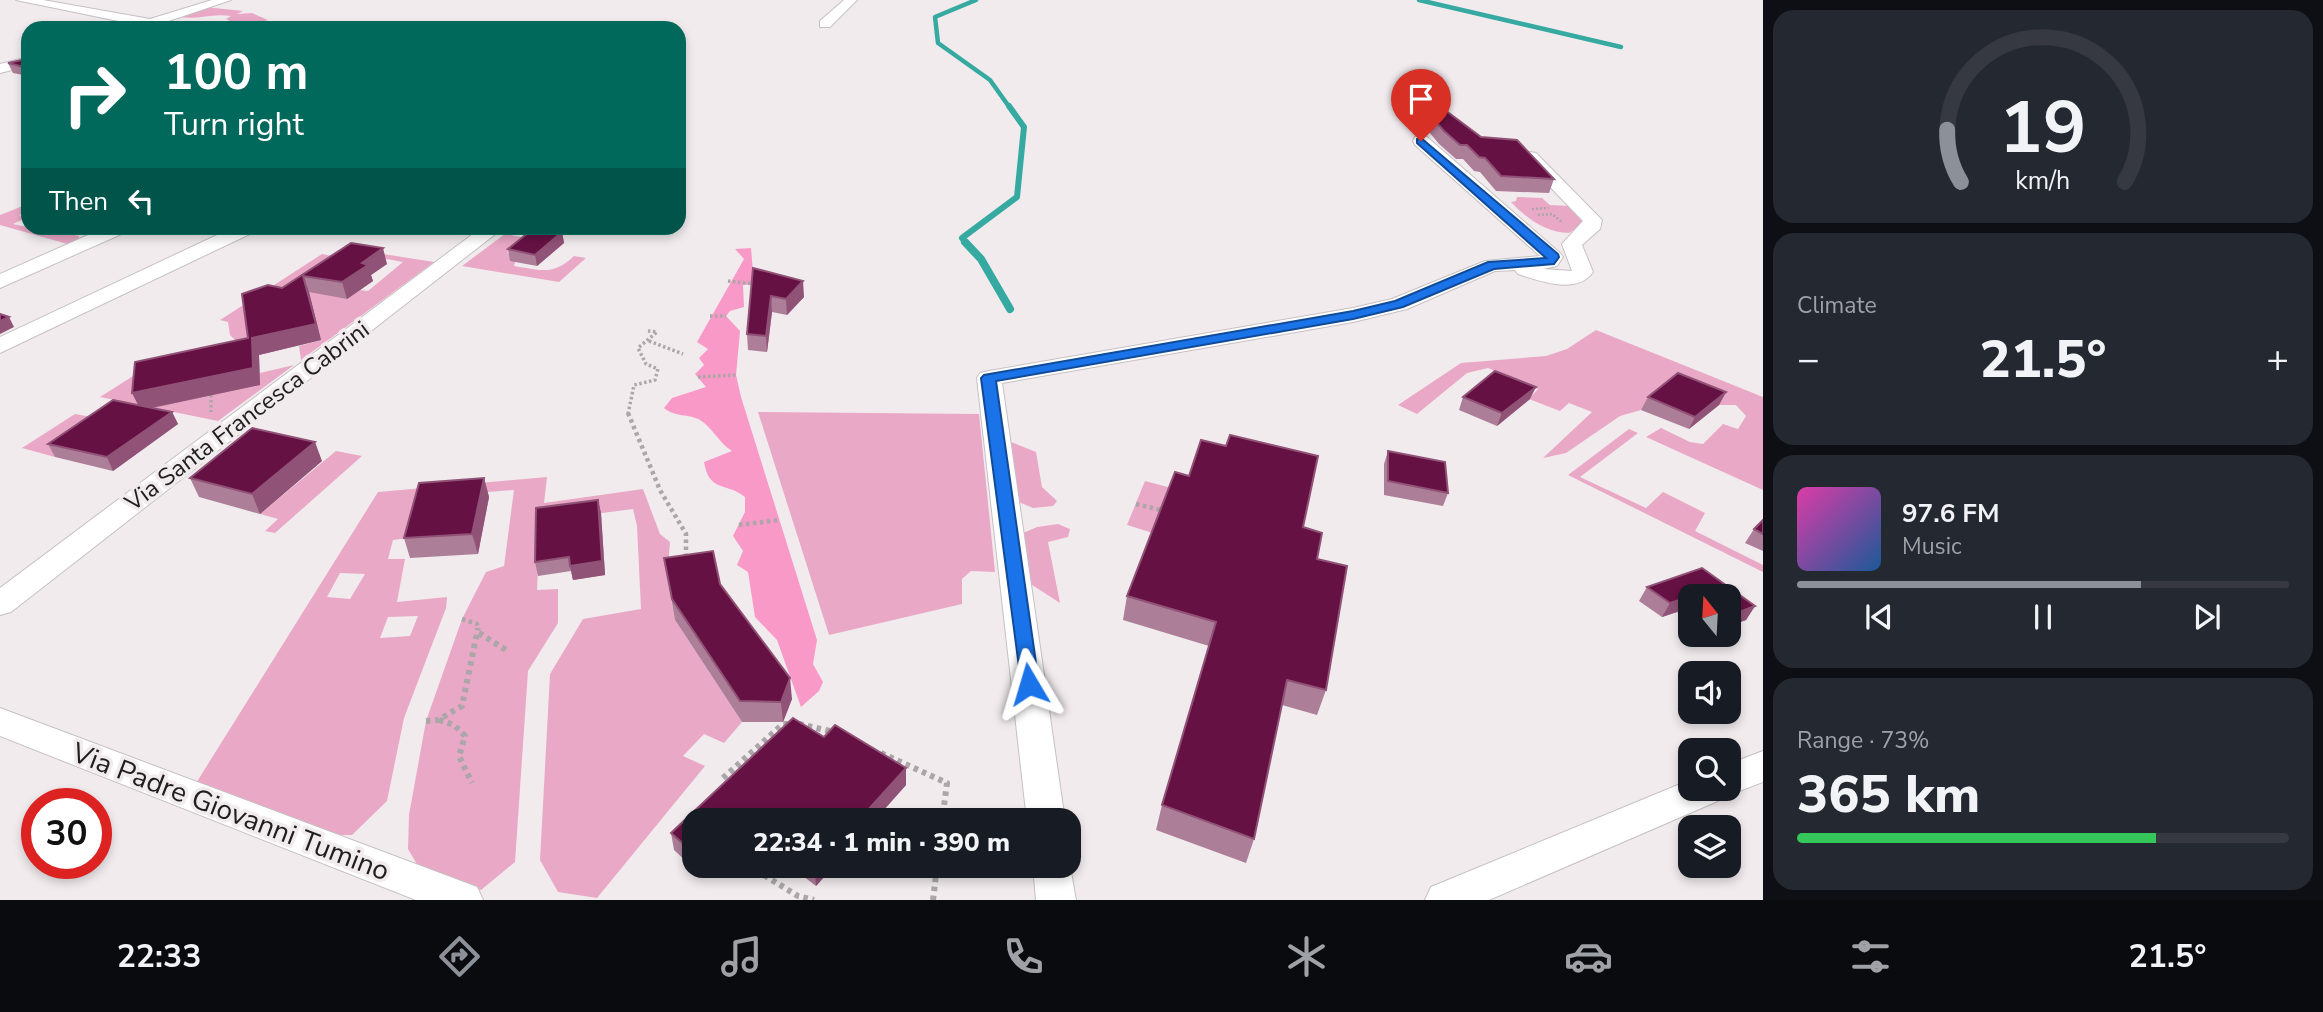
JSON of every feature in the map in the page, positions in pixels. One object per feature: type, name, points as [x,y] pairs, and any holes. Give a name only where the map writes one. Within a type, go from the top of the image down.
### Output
[{"type":"street","points":[[22,0],[139,21]]},
{"type":"street","points":[[157,21],[225,0]]},
{"type":"street","points":[[825,24],[851,0]]},
{"type":"street","points":[[0,69],[21,63]]},
{"type":"street","points":[[1044,808],[989,378],[1353,315],[1399,304],[1492,265],[1539,265],[1550,262],[1553,257],[1421,141]]},
{"type":"street","points":[[1529,156],[1592,220],[1593,225],[1572,244]]},
{"type":"street","points":[[1501,211],[1572,244],[1583,272],[1578,277],[1554,278],[1514,264]]},
{"type":"street","points":[[0,282],[104,235]]},
{"type":"street","points":[[0,346],[232,235]]},
{"type":"street","name":"Via Santa Francesca Cabrini","points":[[0,604],[484,235]]},
{"type":"street","name":"Via Padre Giovanni Tumino","points":[[0,722],[463,900]]},
{"type":"street","points":[[1741,775],[1763,766]]},
{"type":"street","points":[[1445,900],[1679,801]]},
{"type":"street","points":[[1053,878],[1056,900]]},
{"type":"path","points":[[1401,116],[1415,116],[1414,110],[1428,115]]},
{"type":"path","points":[[1547,207],[1552,215]]},
{"type":"path","points":[[729,281],[754,284]]},
{"type":"path","points":[[710,316],[726,316]]},
{"type":"path","points":[[648,331],[657,332],[638,348],[646,364],[658,369],[655,380],[634,385],[628,414],[660,490],[686,534],[686,561]]},
{"type":"path","points":[[649,341],[683,354]]},
{"type":"path","points":[[698,377],[736,375]]},
{"type":"path","points":[[1136,504],[1165,511]]},
{"type":"path","points":[[739,525],[779,520]]},
{"type":"path","points":[[438,720],[462,706],[479,634],[477,624],[462,619]]},
{"type":"path","points":[[479,634],[506,650]]},
{"type":"path","points":[[426,721],[438,720],[454,724],[465,736],[459,756],[472,783]]},
{"type":"path","points":[[723,778],[783,724],[795,723],[840,735]]},
{"type":"path","points":[[876,751],[947,783],[944,808]]},
{"type":"path","points":[[768,878],[797,896],[814,900]]},
{"type":"path","points":[[933,900],[936,878]]},
{"type":"shaded area","points":[[205,7],[243,11],[237,14],[252,13],[268,20],[230,21],[226,19],[231,16],[218,15],[180,17]]},
{"type":"shaded area","points":[[1517,197],[1542,198],[1550,205],[1570,206],[1585,223],[1569,233],[1544,227],[1523,214],[1511,202],[1516,201]]},
{"type":"shaded area","points":[[21,207],[21,220],[13,224],[21,226],[21,231],[0,225],[0,215]]},
{"type":"shaded area","points":[[36,235],[79,236],[79,242],[71,245]]},
{"type":"shaded area","points":[[504,235],[526,238],[507,253],[517,255],[514,266],[546,270],[560,267],[574,256],[586,258],[559,282],[462,266]]},
{"type":"shaded area","points":[[751,248],[754,284],[743,285],[744,307],[730,311],[726,316],[740,331],[736,375],[741,397],[817,640],[813,664],[823,682],[819,691],[801,707],[777,640],[755,617],[748,572],[737,565],[743,551],[733,536],[745,512],[745,497],[714,483],[706,472],[704,462],[732,451],[700,420],[664,408],[672,398],[706,387],[695,374],[704,365],[699,358],[708,349],[697,342],[744,259],[735,249]]},
{"type":"shaded area","points":[[364,251],[434,262],[301,360],[299,346],[321,340],[268,289],[322,254],[338,257],[347,298],[359,290],[368,291],[403,262],[359,254]]},
{"type":"shaded area","points":[[251,300],[253,343],[236,341],[230,335],[228,322],[220,320]]},
{"type":"shaded area","points":[[1596,330],[1763,397],[1763,490],[1646,437],[1661,428],[1690,442],[1703,444],[1723,424],[1738,429],[1746,416],[1736,405],[1719,405],[1672,385],[1641,410],[1620,416],[1566,453],[1543,458],[1592,412],[1569,403],[1560,411],[1529,399],[1538,389],[1488,368],[1467,373],[1417,414],[1398,405],[1461,363],[1546,356],[1567,349]]},
{"type":"shaded area","points":[[152,364],[260,385],[260,373],[294,365],[218,421],[100,397]]},
{"type":"shaded area","points":[[758,412],[979,414],[995,572],[971,571],[962,579],[962,604],[829,635]]},
{"type":"shaded area","points":[[75,414],[109,420],[55,457],[22,448]]},
{"type":"shaded area","points":[[1629,429],[1638,433],[1580,477],[1646,508],[1663,492],[1705,513],[1695,531],[1763,565],[1763,572],[1568,475]]},
{"type":"shaded area","points":[[1011,442],[1036,452],[1042,487],[1057,501],[1053,506],[1033,508],[1019,502]]},
{"type":"shaded area","points":[[336,451],[362,456],[275,533],[265,531],[278,519],[260,514]]},
{"type":"shaded area","points":[[547,477],[544,503],[643,489],[660,534],[670,542],[667,578],[675,620],[742,722],[724,743],[704,734],[683,756],[705,766],[597,898],[558,892],[540,860],[550,674],[583,619],[641,609],[637,526],[633,509],[540,521],[537,590],[558,589],[558,623],[528,671],[515,862],[481,890],[421,871],[408,849],[409,815],[426,721],[462,619],[486,572],[504,566],[514,490],[475,493],[416,537],[393,540],[388,559],[405,559],[397,602],[447,597],[446,608],[404,718],[387,801],[352,835],[324,835],[193,788],[378,492]],"holes":[[[340,573],[365,574],[350,599],[327,597]],[[418,616],[410,636],[380,638],[388,617]]]},
{"type":"shaded area","points":[[1145,481],[1187,492],[1156,534],[1127,525]]},
{"type":"shaded area","points":[[1058,524],[1070,529],[1068,537],[1048,542],[1060,603],[1029,583],[1023,533],[1037,527]]},
{"type":"building","points":[[21,60],[21,66],[8,63]]},
{"type":"building","points":[[1425,95],[1481,137],[1517,140],[1554,179],[1501,176],[1485,158],[1479,157],[1467,145],[1460,145],[1444,131],[1419,102]]},
{"type":"building","points":[[525,235],[558,235],[535,255],[508,249]]},
{"type":"building","points":[[351,243],[383,248],[362,263],[368,265],[342,282],[303,276],[316,324],[252,338],[253,368],[132,393],[135,362],[248,338],[242,294],[268,285],[282,288]]},
{"type":"building","points":[[753,268],[803,281],[786,299],[771,296],[766,336],[747,334]]},
{"type":"building","points":[[0,314],[9,317],[0,321]]},
{"type":"building","points":[[1495,371],[1536,387],[1502,413],[1463,397]]},
{"type":"building","points":[[1678,373],[1726,392],[1695,417],[1648,397]]},
{"type":"building","points":[[113,400],[172,412],[107,457],[48,444]]},
{"type":"building","points":[[252,428],[315,442],[252,494],[190,478]]},
{"type":"building","points":[[1230,435],[1318,456],[1303,527],[1322,533],[1317,559],[1347,566],[1326,690],[1287,680],[1254,839],[1162,805],[1216,622],[1127,596],[1175,472],[1189,476],[1201,440],[1226,446]]},
{"type":"building","points":[[1388,451],[1445,462],[1448,493],[1388,481]]},
{"type":"building","points":[[484,478],[472,534],[404,538],[419,483]]},
{"type":"building","points":[[598,500],[602,561],[570,566],[569,557],[535,562],[536,508]]},
{"type":"building","points":[[1763,520],[1763,534],[1754,529]]},
{"type":"building","points":[[713,551],[720,584],[790,678],[781,702],[740,701],[672,599],[664,558]]},
{"type":"building","points":[[1702,568],[1724,584],[1678,584],[1678,600],[1670,603],[1647,587]]},
{"type":"building","points":[[1741,596],[1755,606],[1741,611]]},
{"type":"building","points":[[793,718],[824,737],[835,725],[906,768],[870,808],[698,808]]},
{"type":"building","points":[[682,823],[682,843],[671,833]]},
{"type":"waterway","points":[[976,0],[935,17],[938,43],[990,80],[1010,108]]},
{"type":"waterway","points":[[1419,0],[1621,47]]},
{"type":"waterway","points":[[967,244],[962,238],[1017,197],[1024,127],[1009,106]]},
{"type":"waterway","points":[[965,242],[981,259],[1010,309]]},
{"type":"route","points":[[1029,684],[989,378],[1353,315],[1399,304],[1492,265],[1539,265],[1550,262],[1553,257],[1421,141]]}]
